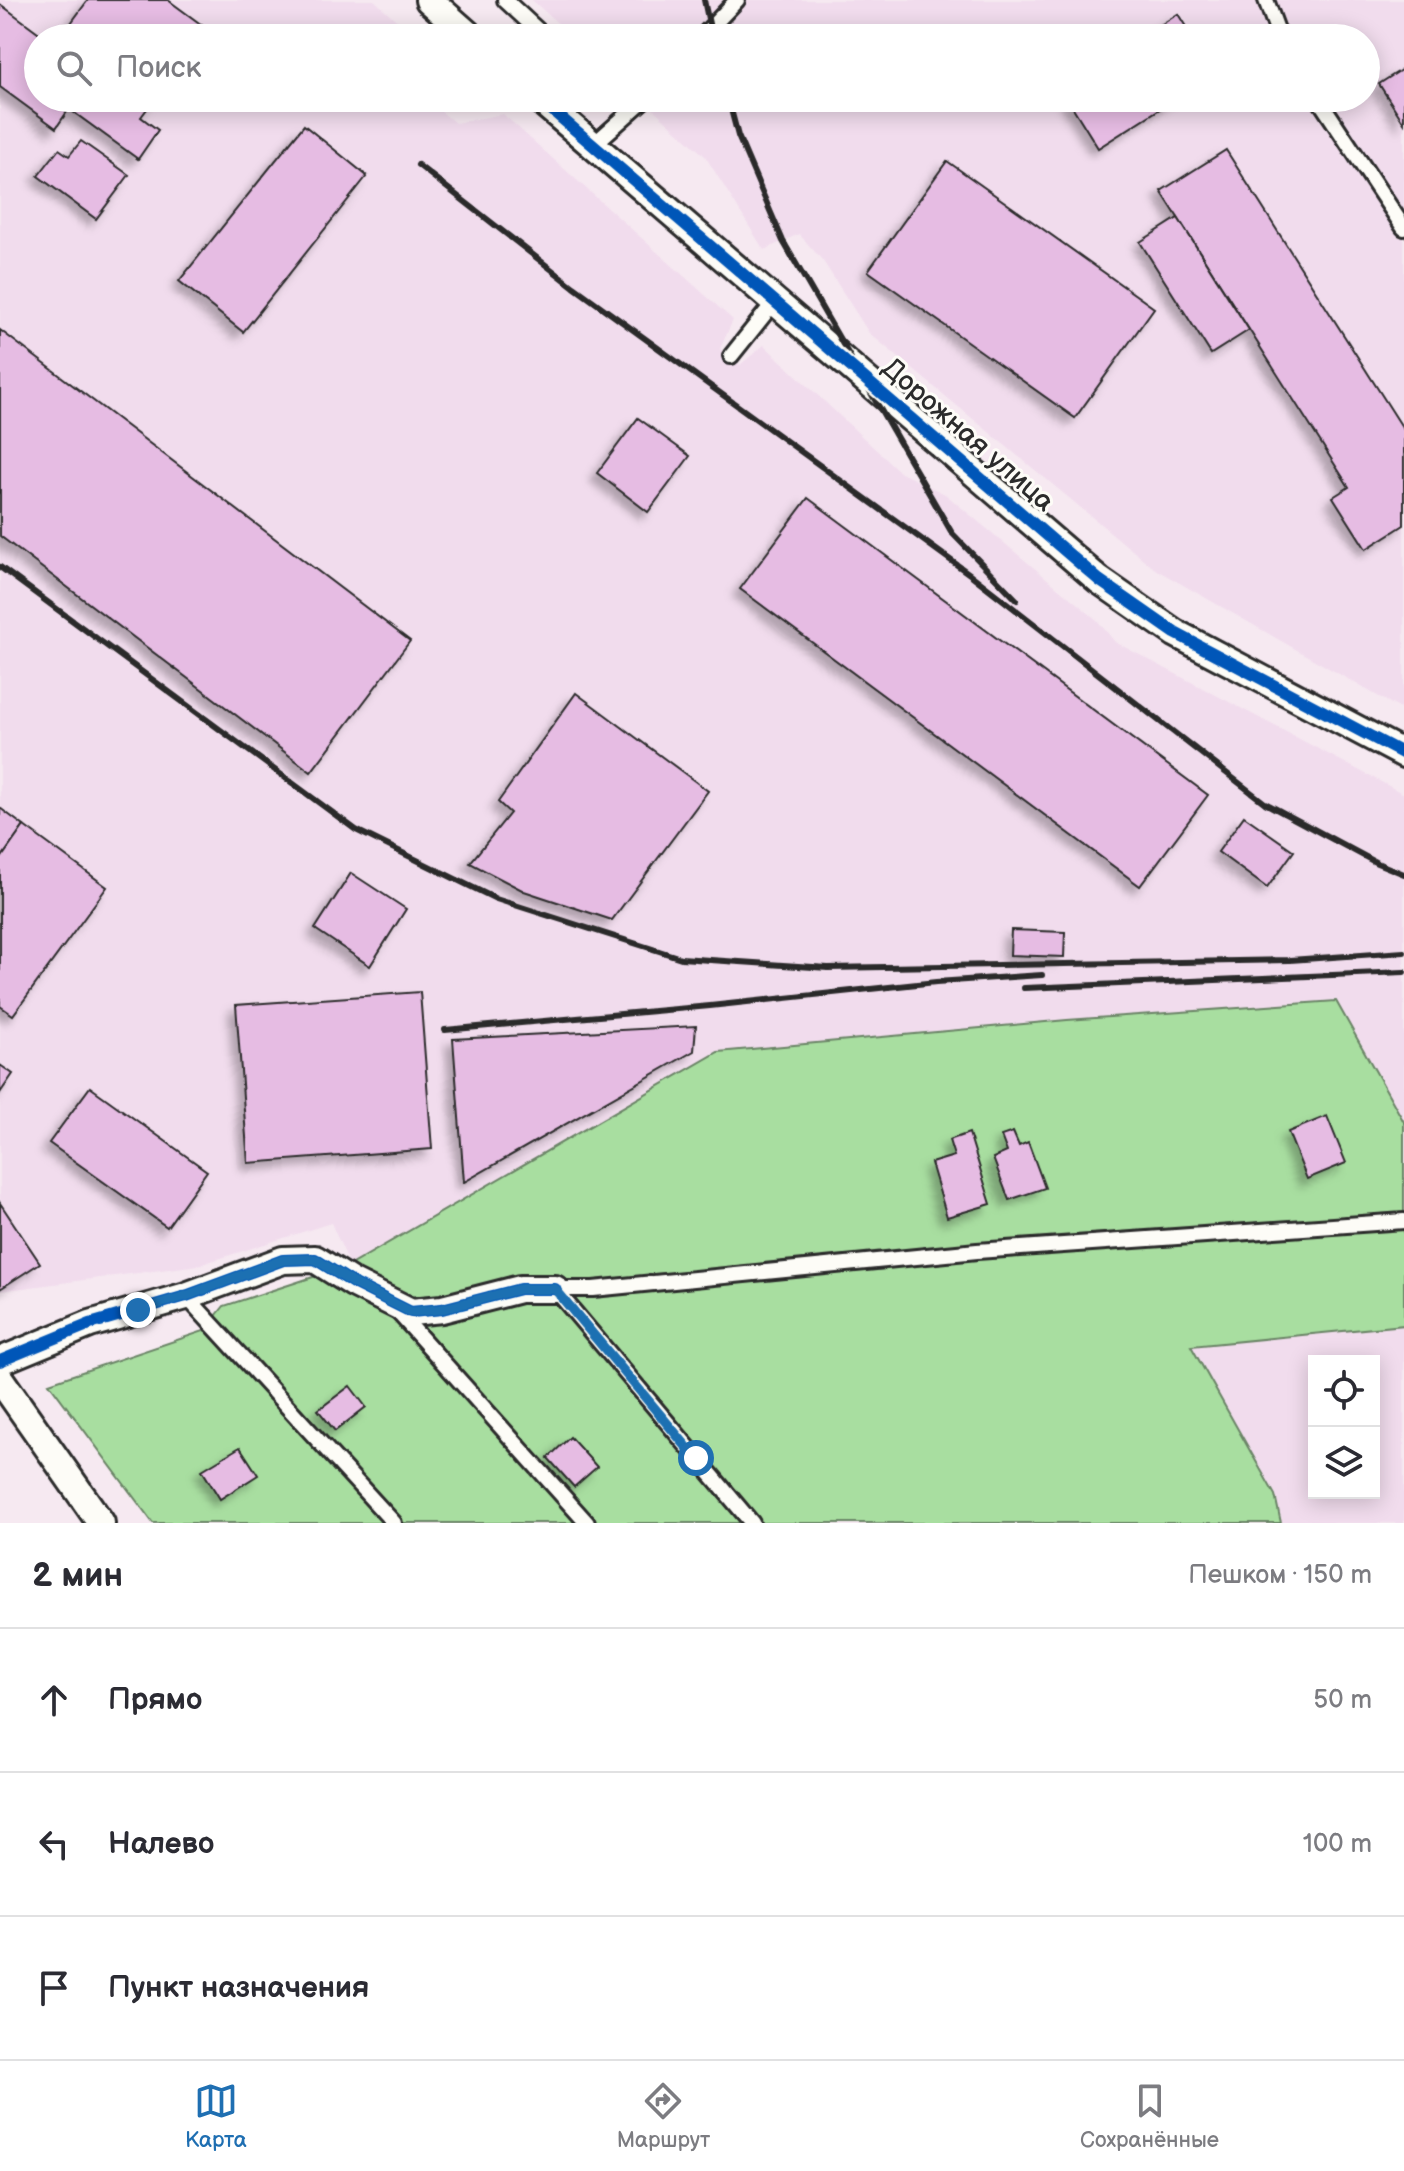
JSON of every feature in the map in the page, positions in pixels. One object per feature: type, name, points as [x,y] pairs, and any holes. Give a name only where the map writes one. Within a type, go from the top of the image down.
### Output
[{"type":"street","points":[[429,0],[456,24]]},
{"type":"street","name":"Дорожная улица","points":[[554,112],[1099,580],[1175,633],[1404,754]]},
{"type":"street","points":[[0,1361],[90,1324],[186,1296],[283,1260],[315,1259],[353,1283],[411,1312],[442,1309],[520,1289],[555,1289]]},
{"type":"street","points":[[0,1379],[101,1523]]},
{"type":"lane","points":[[505,0],[531,24]]},
{"type":"lane","points":[[714,24],[737,0]]},
{"type":"lane","points":[[1266,0],[1275,24]]},
{"type":"lane","points":[[592,146],[630,112]]},
{"type":"lane","points":[[1327,112],[1404,228]]},
{"type":"lane","points":[[731,356],[775,301]]},
{"type":"lane","points":[[555,1289],[609,1288],[977,1251],[1404,1221]]},
{"type":"lane","points":[[555,1289],[752,1523]]},
{"type":"lane","points":[[186,1296],[394,1523]]},
{"type":"lane","points":[[387,1300],[587,1523]]},
{"type":"shaded area","points":[[0,0],[374,0],[401,24],[24,24],[24,112],[442,112],[455,123],[503,114],[733,320],[720,349],[740,365],[764,345],[901,473],[945,494],[1097,620],[1115,642],[1404,794],[1404,1122],[1336,1002],[718,1052],[350,1265],[331,1223],[199,1265],[0,1291]]},
{"type":"shaded area","points":[[532,0],[1404,0],[1404,711],[1155,569],[869,333],[823,261],[799,234],[764,250],[705,156],[656,112],[1380,112],[1380,24],[559,24]]},
{"type":"shaded area","points":[[1404,1325],[1404,1523],[1281,1523],[1275,1494],[1190,1346]]},
{"type":"green space","points":[[1336,1001],[1404,1122],[1404,1325],[1191,1346],[1275,1495],[1281,1523],[153,1523],[49,1383],[204,1331],[224,1306],[350,1265],[718,1052],[1067,1020]]},
{"type":"building","points":[[88,0],[168,0],[201,24],[70,24]]},
{"type":"building","points":[[0,4],[27,24],[24,24],[24,105],[0,87]]},
{"type":"building","points":[[1178,14],[1184,24],[1162,24]]},
{"type":"building","points":[[1404,68],[1404,123],[1380,86]]},
{"type":"building","points":[[34,112],[67,112],[56,128]]},
{"type":"building","points":[[73,112],[145,112],[141,117],[158,130],[138,159]]},
{"type":"building","points":[[1076,112],[1155,112],[1098,148]]},
{"type":"building","points":[[304,125],[367,176],[243,332],[179,281]]},
{"type":"building","points":[[81,141],[129,175],[96,219],[38,176],[59,149],[69,156]]},
{"type":"building","points":[[1226,150],[1404,430],[1404,525],[1366,549],[1333,497],[1349,487],[1161,191]]},
{"type":"building","points":[[947,161],[1154,308],[1075,418],[868,271]]},
{"type":"building","points":[[1178,218],[1249,330],[1211,354],[1140,242]]},
{"type":"building","points":[[0,330],[410,641],[311,772],[0,536]]},
{"type":"building","points":[[638,418],[690,456],[648,512],[597,473]]},
{"type":"building","points":[[808,498],[1208,795],[1140,886],[740,589]]},
{"type":"building","points":[[576,693],[708,791],[612,920],[524,891],[470,863],[510,813],[498,802]]},
{"type":"building","points":[[0,808],[24,826],[0,860]]},
{"type":"building","points":[[1244,816],[1294,851],[1267,888],[1218,852]]},
{"type":"building","points":[[24,826],[107,887],[13,1015],[0,1006],[0,860]]},
{"type":"building","points":[[351,873],[406,909],[370,966],[315,929]]},
{"type":"building","points":[[1011,930],[1065,932],[1064,957],[1010,955]]},
{"type":"building","points":[[420,992],[432,1149],[248,1163],[236,1005]]},
{"type":"building","points":[[696,1026],[694,1051],[464,1182],[453,1039]]},
{"type":"building","points":[[0,1065],[13,1074],[0,1093]]},
{"type":"building","points":[[90,1087],[207,1171],[167,1227],[49,1143]]},
{"type":"building","points":[[1327,1116],[1346,1163],[1307,1179],[1288,1132]]},
{"type":"building","points":[[1013,1132],[1019,1146],[1028,1142],[1045,1188],[1009,1200],[993,1158],[1007,1152],[1001,1136]]},
{"type":"building","points":[[969,1133],[991,1204],[947,1217],[931,1163],[954,1156],[949,1140]]},
{"type":"building","points":[[0,1203],[40,1263],[0,1289]]},
{"type":"building","points":[[350,1386],[366,1407],[335,1431],[318,1410]]},
{"type":"building","points":[[570,1437],[597,1467],[574,1487],[548,1458]]},
{"type":"building","points":[[240,1447],[258,1475],[220,1499],[202,1470]]},
{"type":"railway","points":[[704,0],[709,24]]},
{"type":"railway","points":[[732,112],[738,136],[783,241],[952,533],[1017,600]]},
{"type":"railway","points":[[418,165],[574,287],[971,575],[1265,803],[1377,863],[1404,874]]},
{"type":"railway","points":[[0,567],[356,830],[496,899],[681,958],[828,968],[1290,960],[1404,952]]},
{"type":"railway","points":[[1024,988],[1404,972]]},
{"type":"railway","points":[[445,1030],[936,982],[1042,975]]},
{"type":"cycle path","points":[[554,112],[1099,580],[1175,633],[1404,754]]},
{"type":"cycle path","points":[[0,1361],[90,1324],[186,1296],[283,1260],[315,1259],[353,1283],[411,1312],[442,1309],[520,1289],[555,1289]]},
{"type":"route","points":[[138,1310],[186,1296],[283,1260],[315,1259],[353,1283],[411,1312],[442,1309],[520,1289],[555,1289],[696,1458]]}]
